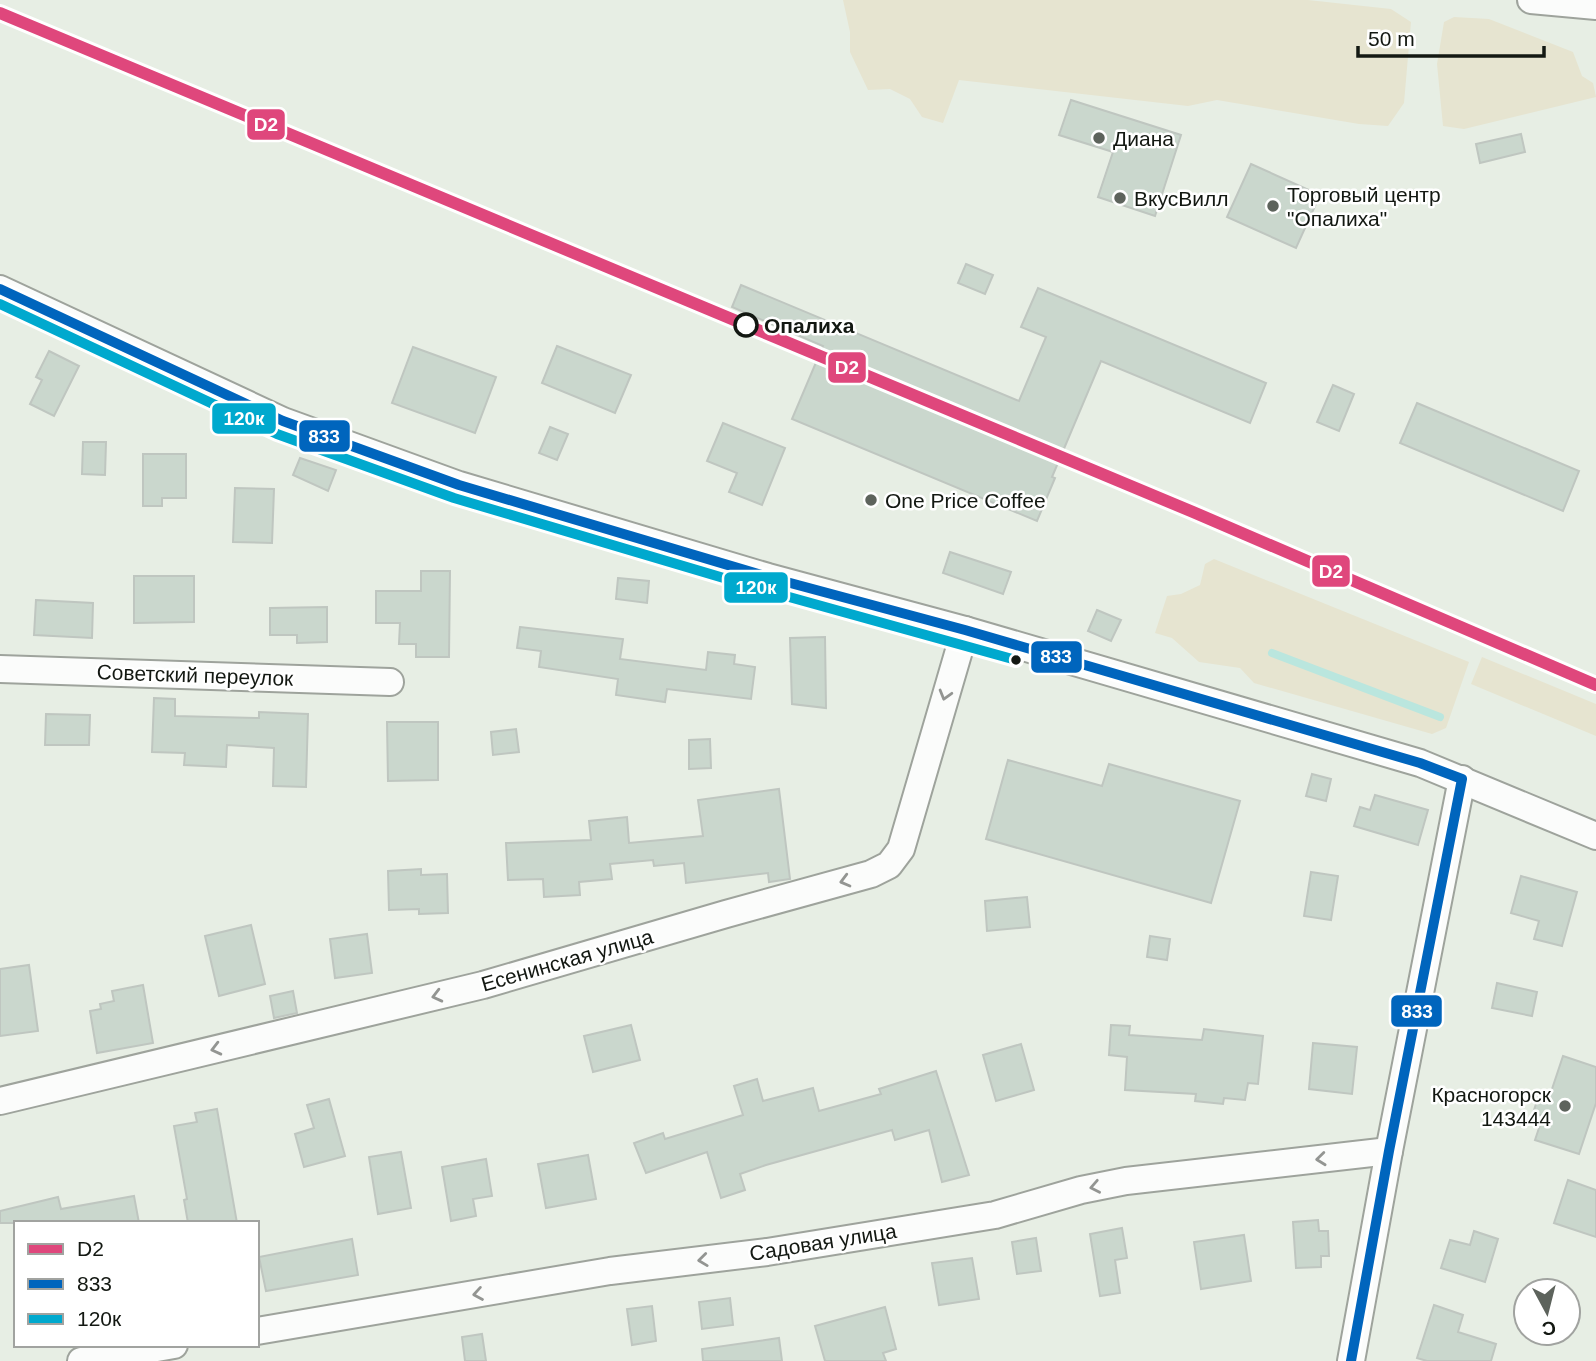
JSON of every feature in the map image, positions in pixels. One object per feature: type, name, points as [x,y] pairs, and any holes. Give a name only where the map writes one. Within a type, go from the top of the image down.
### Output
[{"type":"street","points":[[1531,0],[1596,6]]},
{"type":"street","points":[[0,289],[283,421],[459,485],[768,577],[965,630],[1420,763],[1596,836]]},
{"type":"street","name":"Есенинская улица","points":[[0,1101],[483,985],[713,917],[871,874],[889,865],[901,849],[965,630]]},
{"type":"street","name":"Советский переулок","points":[[0,668],[390,682]]},
{"type":"street","points":[[1351,1361],[1462,779]]},
{"type":"street","name":"Садовая улица","points":[[259,1331],[610,1271],[767,1252],[995,1215],[1081,1190],[1126,1181],[1389,1151]]},
{"type":"street","points":[[81,1361],[162,1347]]},
{"type":"shaded area","points":[[843,0],[1308,0],[1391,9],[1411,22],[1404,103],[1388,126],[1359,124],[1217,100],[1188,106],[959,80],[943,123],[922,117],[910,99],[890,89],[868,90],[850,52],[850,32]]},
{"type":"shaded area","points":[[1454,17],[1489,19],[1573,52],[1582,76],[1593,83],[1596,97],[1464,129],[1443,126],[1437,64],[1444,22]]},
{"type":"shaded area","points":[[1214,559],[1469,662],[1446,728],[1432,734],[1254,683],[1240,668],[1199,662],[1172,638],[1155,633],[1167,596],[1181,594],[1200,585],[1205,564]]},
{"type":"shaded area","points":[[1482,657],[1596,704],[1596,736],[1471,684]]},
{"type":"building","points":[[1071,100],[1181,135],[1155,216],[1098,197],[1113,152],[1059,135]]},
{"type":"building","points":[[1521,134],[1525,152],[1480,163],[1476,144]]},
{"type":"building","name":"Торговый центр \"Опалиха\"","points":[[1251,164],[1320,195],[1296,248],[1227,217]]},
{"type":"building","points":[[966,264],[993,275],[985,294],[958,283]]},
{"type":"building","points":[[741,285],[1019,401],[1046,337],[1021,327],[1038,288],[1266,383],[1250,423],[1101,361],[1052,477],[1055,478],[1037,521],[792,419],[823,346],[732,307]]},
{"type":"building","points":[[557,346],[631,375],[615,413],[542,383]]},
{"type":"building","points":[[413,347],[496,377],[475,433],[392,403]]},
{"type":"building","points":[[49,351],[79,366],[54,416],[30,404],[42,380],[36,377]]},
{"type":"building","points":[[1333,385],[1354,394],[1339,431],[1317,422]]},
{"type":"building","points":[[1417,403],[1579,471],[1563,511],[1400,443]]},
{"type":"building","points":[[723,423],[785,448],[762,505],[729,492],[737,473],[707,461]]},
{"type":"building","points":[[550,427],[568,434],[557,460],[539,453]]},
{"type":"building","points":[[83,442],[106,442],[105,475],[82,474]]},
{"type":"building","points":[[143,454],[186,454],[186,498],[162,498],[162,506],[143,506]]},
{"type":"building","points":[[300,458],[336,470],[328,491],[293,475]]},
{"type":"building","points":[[235,488],[274,489],[272,543],[233,542]]},
{"type":"building","points":[[950,552],[1011,572],[1003,594],[943,573]]},
{"type":"building","points":[[421,571],[450,571],[449,657],[416,657],[416,644],[399,644],[400,623],[376,623],[376,591],[421,591]]},
{"type":"building","points":[[134,576],[194,576],[194,622],[134,623]]},
{"type":"building","points":[[618,578],[649,581],[647,603],[616,599]]},
{"type":"building","points":[[36,600],[93,603],[92,638],[34,635]]},
{"type":"building","points":[[327,607],[327,642],[297,643],[297,635],[270,635],[270,608]]},
{"type":"building","points":[[1097,610],[1121,620],[1111,641],[1088,631]]},
{"type":"building","points":[[520,627],[623,639],[620,659],[706,670],[708,652],[735,655],[734,664],[755,667],[751,699],[667,689],[665,702],[616,695],[618,679],[539,667],[541,651],[517,648]]},
{"type":"building","points":[[825,637],[826,708],[792,704],[790,638]]},
{"type":"building","points":[[154,698],[175,699],[175,716],[259,718],[259,712],[308,714],[306,787],[273,786],[274,748],[227,745],[226,767],[184,765],[185,753],[152,752]]},
{"type":"building","points":[[46,714],[90,715],[89,745],[45,745]]},
{"type":"building","points":[[387,722],[438,722],[438,780],[388,781]]},
{"type":"building","points":[[516,729],[519,752],[493,755],[491,732]]},
{"type":"building","points":[[710,739],[711,768],[689,769],[689,740]]},
{"type":"building","points":[[1008,760],[1102,786],[1109,764],[1240,801],[1211,903],[986,839]]},
{"type":"building","points":[[1312,774],[1331,779],[1326,801],[1306,796]]},
{"type":"building","points":[[779,789],[790,879],[769,882],[768,873],[686,883],[684,863],[654,866],[653,860],[610,864],[612,879],[579,882],[580,895],[544,897],[543,879],[508,880],[506,843],[591,840],[589,821],[627,817],[629,843],[703,836],[698,800]]},
{"type":"building","points":[[1375,795],[1428,810],[1418,845],[1354,826],[1360,807],[1370,810]]},
{"type":"building","points":[[421,869],[421,875],[447,874],[448,913],[419,914],[419,909],[389,910],[388,871]]},
{"type":"building","points":[[1311,872],[1338,876],[1331,920],[1304,916]]},
{"type":"building","points":[[1521,876],[1577,892],[1562,946],[1534,939],[1539,921],[1511,913]]},
{"type":"building","points":[[1027,897],[1030,927],[987,931],[985,901]]},
{"type":"building","points":[[251,925],[265,984],[219,996],[205,936]]},
{"type":"building","points":[[367,934],[372,973],[335,978],[330,939]]},
{"type":"building","points":[[1150,936],[1170,939],[1167,960],[1147,957]]},
{"type":"building","points":[[29,965],[38,1031],[0,1036],[0,969]]},
{"type":"building","points":[[1497,983],[1537,992],[1532,1016],[1492,1008]]},
{"type":"building","points":[[143,985],[153,1043],[97,1053],[90,1011],[101,1009],[100,1004],[114,1001],[112,991]]},
{"type":"building","points":[[293,991],[297,1013],[274,1018],[270,996]]},
{"type":"building","points":[[631,1025],[640,1060],[593,1072],[584,1036]]},
{"type":"building","points":[[1111,1025],[1130,1026],[1129,1035],[1202,1040],[1204,1029],[1263,1036],[1258,1084],[1248,1083],[1245,1100],[1224,1098],[1223,1104],[1195,1101],[1196,1094],[1125,1090],[1127,1057],[1109,1055]]},
{"type":"building","points":[[1313,1043],[1357,1047],[1352,1094],[1309,1089]]},
{"type":"building","points":[[1021,1044],[1034,1090],[996,1101],[983,1055]]},
{"type":"building","name":"Красногорск 143444","points":[[1563,1056],[1596,1067],[1596,1103],[1579,1154],[1535,1140],[1543,1116],[1533,1113],[1540,1092],[1550,1095]]},
{"type":"building","points":[[936,1071],[969,1175],[942,1182],[929,1130],[895,1140],[892,1130],[766,1165],[740,1174],[745,1190],[721,1198],[707,1152],[646,1173],[634,1143],[663,1133],[665,1139],[743,1115],[734,1086],[757,1079],[763,1101],[813,1088],[819,1111],[881,1094],[879,1089]]},
{"type":"building","points":[[329,1099],[345,1156],[304,1167],[295,1134],[314,1128],[307,1105]]},
{"type":"building","points":[[217,1109],[237,1221],[188,1221],[184,1200],[187,1199],[174,1126],[197,1122],[195,1113]]},
{"type":"building","points":[[401,1152],[411,1208],[378,1214],[369,1157]]},
{"type":"building","points":[[588,1155],[596,1199],[546,1208],[538,1164]]},
{"type":"building","points":[[486,1159],[492,1196],[473,1199],[476,1216],[451,1221],[442,1167]]},
{"type":"building","points":[[1568,1180],[1596,1190],[1596,1237],[1554,1223]]},
{"type":"building","points":[[134,1196],[139,1221],[0,1223],[0,1211],[58,1197],[61,1209]]},
{"type":"building","points":[[1318,1220],[1319,1231],[1328,1231],[1329,1256],[1321,1256],[1321,1267],[1296,1268],[1293,1222]]},
{"type":"building","points":[[1122,1228],[1127,1258],[1115,1260],[1120,1293],[1100,1296],[1090,1234]]},
{"type":"building","points":[[1474,1231],[1498,1239],[1485,1282],[1441,1268],[1450,1240],[1470,1245]]},
{"type":"building","points":[[1244,1235],[1251,1281],[1201,1289],[1194,1242]]},
{"type":"building","points":[[1036,1238],[1041,1271],[1017,1274],[1012,1242]]},
{"type":"building","points":[[352,1239],[358,1275],[266,1291],[259,1257]]},
{"type":"building","points":[[972,1258],[979,1299],[939,1305],[932,1263]]},
{"type":"building","points":[[730,1298],[733,1325],[702,1329],[699,1302]]},
{"type":"building","points":[[1434,1305],[1463,1315],[1458,1332],[1496,1344],[1491,1361],[1427,1361],[1417,1358]]},
{"type":"building","points":[[652,1306],[656,1341],[632,1345],[627,1309]]},
{"type":"building","points":[[885,1307],[896,1349],[883,1353],[886,1361],[825,1361],[815,1326]]},
{"type":"building","points":[[482,1334],[486,1361],[465,1361],[462,1337]]},
{"type":"building","points":[[779,1338],[782,1361],[703,1361],[702,1349]]},
{"type":"waterway","points":[[1272,653],[1440,717]]},
{"type":"transit line","name":"D2","points":[[0,13],[1193,512],[1596,685]]},
{"type":"transit line","name":"833","points":[[0,289],[283,421],[459,485],[768,577],[965,630],[1420,763],[1462,779],[1351,1361]]},
{"type":"transit line","name":"120к","points":[[0,304],[277,434],[454,498],[764,590],[1016,660]]},
{"type":"place","name":"Диана","points":[[1099,138]]},
{"type":"place","name":"ВкусВилл","points":[[1120,198]]},
{"type":"place","name":"Торговый центр \"Опалиха\"","points":[[1273,206]]},
{"type":"place","name":"Опалиха","points":[[746,325]]},
{"type":"place","name":"One Price Coffee","points":[[871,500]]},
{"type":"place","name":"Красногорск 143444","points":[[1565,1106]]}]
